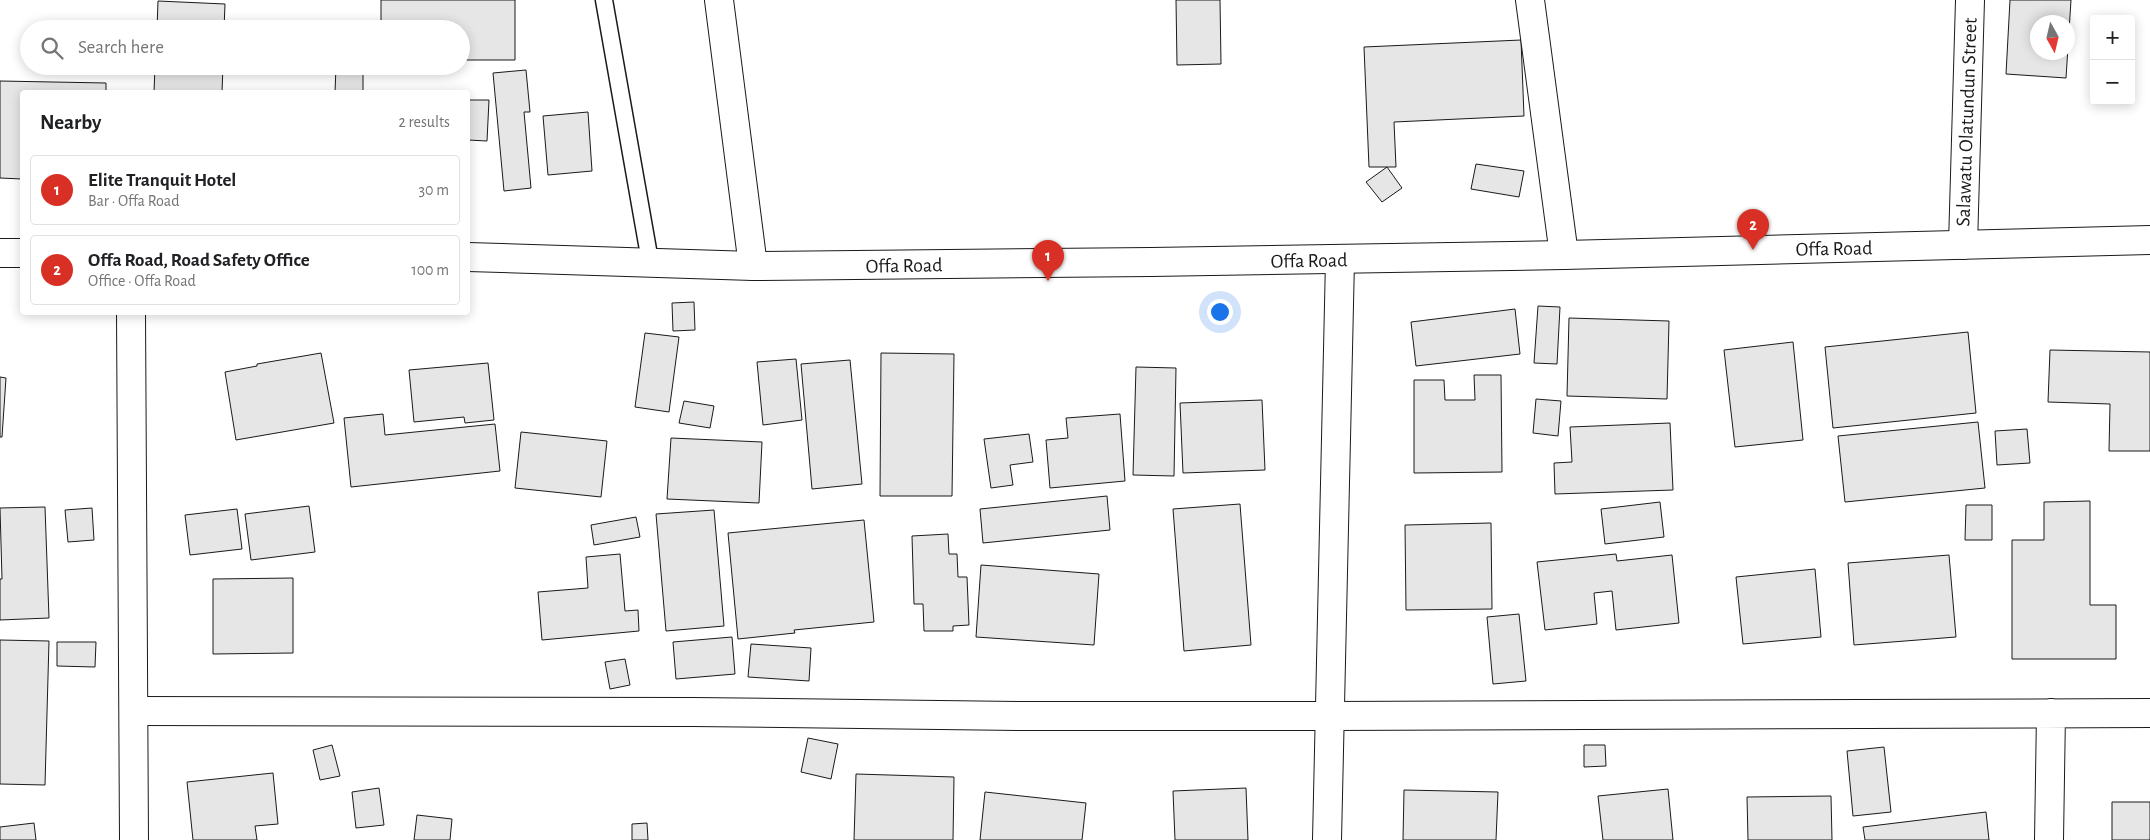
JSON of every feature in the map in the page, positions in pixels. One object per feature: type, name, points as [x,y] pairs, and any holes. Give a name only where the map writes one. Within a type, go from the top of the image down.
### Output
[{"type":"street","points":[[719,0],[753,266]]},
{"type":"street","points":[[1530,0],[1564,255]]},
{"type":"street","name":"Salawatu Olatundun Street","points":[[1963,245],[1970,0]]},
{"type":"street","name":"Offa Road","points":[[470,257],[753,266],[1340,260],[2150,240]]},
{"type":"street","points":[[0,253],[20,253]]},
{"type":"street","points":[[1327,840],[1340,260]]},
{"type":"street","points":[[131,315],[134,840]]},
{"type":"street","points":[[134,711],[693,712],[1034,716],[2150,713]]},
{"type":"street","points":[[2049,840],[2051,713]]},
{"type":"lane","points":[[604,0],[650,262]]},
{"type":"building","points":[[381,0],[515,0],[515,60],[470,60],[470,20],[381,20]]},
{"type":"building","points":[[1176,0],[1220,0],[1221,64],[1177,65]]},
{"type":"building","points":[[2010,0],[2071,0],[2070,15],[2030,15],[2030,60],[2067,60],[2066,78],[2006,74]]},
{"type":"building","points":[[158,1],[225,4],[224,20],[157,20]]},
{"type":"building","points":[[1521,40],[1524,116],[1394,122],[1396,167],[1369,167],[1364,47]]},
{"type":"building","points":[[526,70],[530,112],[524,112],[531,188],[504,191],[493,73]]},
{"type":"building","points":[[155,75],[223,75],[222,90],[154,90]]},
{"type":"building","points":[[336,75],[363,75],[363,90],[335,90]]},
{"type":"building","points":[[0,81],[106,83],[106,90],[20,90],[20,179],[0,178]]},
{"type":"building","points":[[470,100],[489,100],[487,141],[470,140]]},
{"type":"building","points":[[588,112],[592,171],[548,175],[543,116]]},
{"type":"building","points":[[1476,164],[1524,171],[1519,197],[1471,189]]},
{"type":"building","points":[[1387,167],[1402,188],[1382,202],[1366,182]]},
{"type":"building","points":[[694,302],[695,330],[673,331],[672,303]]},
{"type":"building","points":[[1538,306],[1560,307],[1557,364],[1534,363]]},
{"type":"building","points":[[1515,309],[1520,354],[1416,366],[1411,322]]},
{"type":"building","points":[[1569,318],[1669,321],[1667,399],[1567,396]]},
{"type":"building","points":[[1968,332],[1976,413],[1833,428],[1825,347]]},
{"type":"building","points":[[645,333],[679,337],[669,412],[635,407]]},
{"type":"building","points":[[1793,342],[1803,440],[1735,447],[1724,350]]},
{"type":"building","points":[[2050,350],[2150,352],[2150,451],[2109,451],[2110,404],[2048,402]]},
{"type":"building","points":[[321,353],[334,423],[236,440],[225,372],[257,366],[257,364]]},
{"type":"building","points":[[881,353],[954,354],[952,496],[880,496]]},
{"type":"building","points":[[796,359],[802,420],[763,425],[757,362]]},
{"type":"building","points":[[850,360],[862,484],[812,489],[801,364]]},
{"type":"building","points":[[488,363],[494,420],[465,423],[464,417],[414,422],[409,370]]},
{"type":"building","points":[[1136,367],[1176,368],[1174,476],[1133,475]]},
{"type":"building","points":[[1474,375],[1501,375],[1502,472],[1414,473],[1414,380],[1444,380],[1445,400],[1475,400]]},
{"type":"building","points":[[0,377],[6,378],[2,437],[0,437]]},
{"type":"building","points":[[1536,399],[1561,401],[1558,436],[1533,433]]},
{"type":"building","points":[[1262,400],[1265,470],[1183,473],[1180,403]]},
{"type":"building","points":[[684,401],[714,406],[710,428],[679,423]]},
{"type":"building","points":[[383,414],[385,435],[495,424],[500,471],[351,487],[344,418]]},
{"type":"building","points":[[1120,414],[1125,481],[1050,488],[1046,440],[1068,438],[1066,418]]},
{"type":"building","points":[[1978,422],[1985,488],[1845,502],[1838,436]]},
{"type":"building","points":[[1670,423],[1673,490],[1555,494],[1554,463],[1572,462],[1570,427]]},
{"type":"building","points":[[2027,429],[2030,463],[1997,465],[1995,431]]},
{"type":"building","points":[[521,432],[607,441],[601,497],[515,488]]},
{"type":"building","points":[[1029,434],[1033,462],[1010,465],[1013,485],[991,488],[984,439]]},
{"type":"building","points":[[671,438],[762,442],[759,503],[667,499]]},
{"type":"building","points":[[1107,496],[1110,530],[983,543],[980,509]]},
{"type":"building","points":[[2090,501],[2090,605],[2116,605],[2116,659],[2012,659],[2012,540],[2044,540],[2044,502]]},
{"type":"building","points":[[1660,502],[1664,537],[1605,544],[1601,509]]},
{"type":"building","points":[[1240,504],[1251,645],[1184,651],[1173,509]]},
{"type":"building","points":[[1966,505],[1992,505],[1992,540],[1965,540]]},
{"type":"building","points":[[309,506],[315,552],[251,560],[245,514]]},
{"type":"building","points":[[45,507],[49,618],[0,620],[0,579],[2,579],[0,508]]},
{"type":"building","points":[[92,508],[94,540],[68,542],[65,510]]},
{"type":"building","points":[[237,509],[242,549],[190,555],[185,515]]},
{"type":"building","points":[[714,510],[724,626],[666,631],[656,514]]},
{"type":"building","points":[[636,517],[640,537],[594,545],[591,525]]},
{"type":"building","points":[[864,520],[874,622],[794,630],[795,633],[738,639],[728,533]]},
{"type":"building","points":[[1491,523],[1492,609],[1406,610],[1405,525]]},
{"type":"building","points":[[948,534],[949,554],[957,554],[958,577],[967,577],[969,625],[953,626],[953,631],[924,631],[923,604],[914,604],[912,536]]},
{"type":"building","points":[[620,554],[625,611],[638,610],[639,631],[542,640],[538,592],[588,588],[586,557]]},
{"type":"building","points":[[1616,554],[1617,561],[1672,555],[1679,623],[1616,630],[1612,591],[1594,593],[1597,624],[1545,630],[1537,562]]},
{"type":"building","points":[[1949,555],[1956,637],[1854,645],[1848,563]]},
{"type":"building","points":[[981,565],[1099,574],[1094,645],[976,637]]},
{"type":"building","points":[[1815,569],[1821,637],[1743,644],[1736,577]]},
{"type":"building","points":[[293,578],[293,653],[213,654],[213,579]]},
{"type":"building","points":[[1519,614],[1526,681],[1493,684],[1487,617]]},
{"type":"building","points":[[732,637],[735,674],[676,679],[673,642]]},
{"type":"building","points":[[0,640],[49,641],[45,785],[0,784]]},
{"type":"building","points":[[57,642],[96,642],[95,667],[57,666]]},
{"type":"building","points":[[751,644],[811,648],[809,681],[748,677]]},
{"type":"building","points":[[625,659],[630,685],[610,689],[605,662]]},
{"type":"building","points":[[808,738],[838,744],[831,779],[801,772]]},
{"type":"building","points":[[332,745],[340,776],[320,780],[313,750]]},
{"type":"building","points":[[1584,745],[1605,745],[1606,766],[1584,767]]},
{"type":"building","points":[[1884,747],[1891,812],[1853,816],[1847,751]]},
{"type":"building","points":[[273,773],[278,824],[255,826],[257,840],[193,840],[187,782]]},
{"type":"building","points":[[856,774],[954,777],[953,840],[854,840]]},
{"type":"building","points":[[379,788],[384,825],[356,828],[352,792]]},
{"type":"building","points":[[1246,788],[1248,840],[1175,840],[1173,791]]},
{"type":"building","points":[[1668,789],[1673,840],[1603,840],[1598,796]]},
{"type":"building","points":[[1404,790],[1498,792],[1496,840],[1403,840]]},
{"type":"building","points":[[985,792],[1086,803],[1082,840],[980,840]]},
{"type":"building","points":[[1831,796],[1832,840],[1748,840],[1747,797]]},
{"type":"building","points":[[2112,802],[2150,802],[2150,840],[2112,840]]},
{"type":"building","points":[[1986,812],[1989,840],[1865,840],[1863,827]]},
{"type":"building","points":[[417,815],[452,819],[450,840],[414,840]]},
{"type":"building","points":[[34,823],[36,840],[0,840],[0,827]]},
{"type":"building","points":[[647,823],[648,840],[632,840],[632,824]]},
{"type":"place","name":"Offa Road, Road Safety Office","points":[[1753,250]]},
{"type":"place","name":"Elite Tranquit Hotel","points":[[1048,281]]}]
